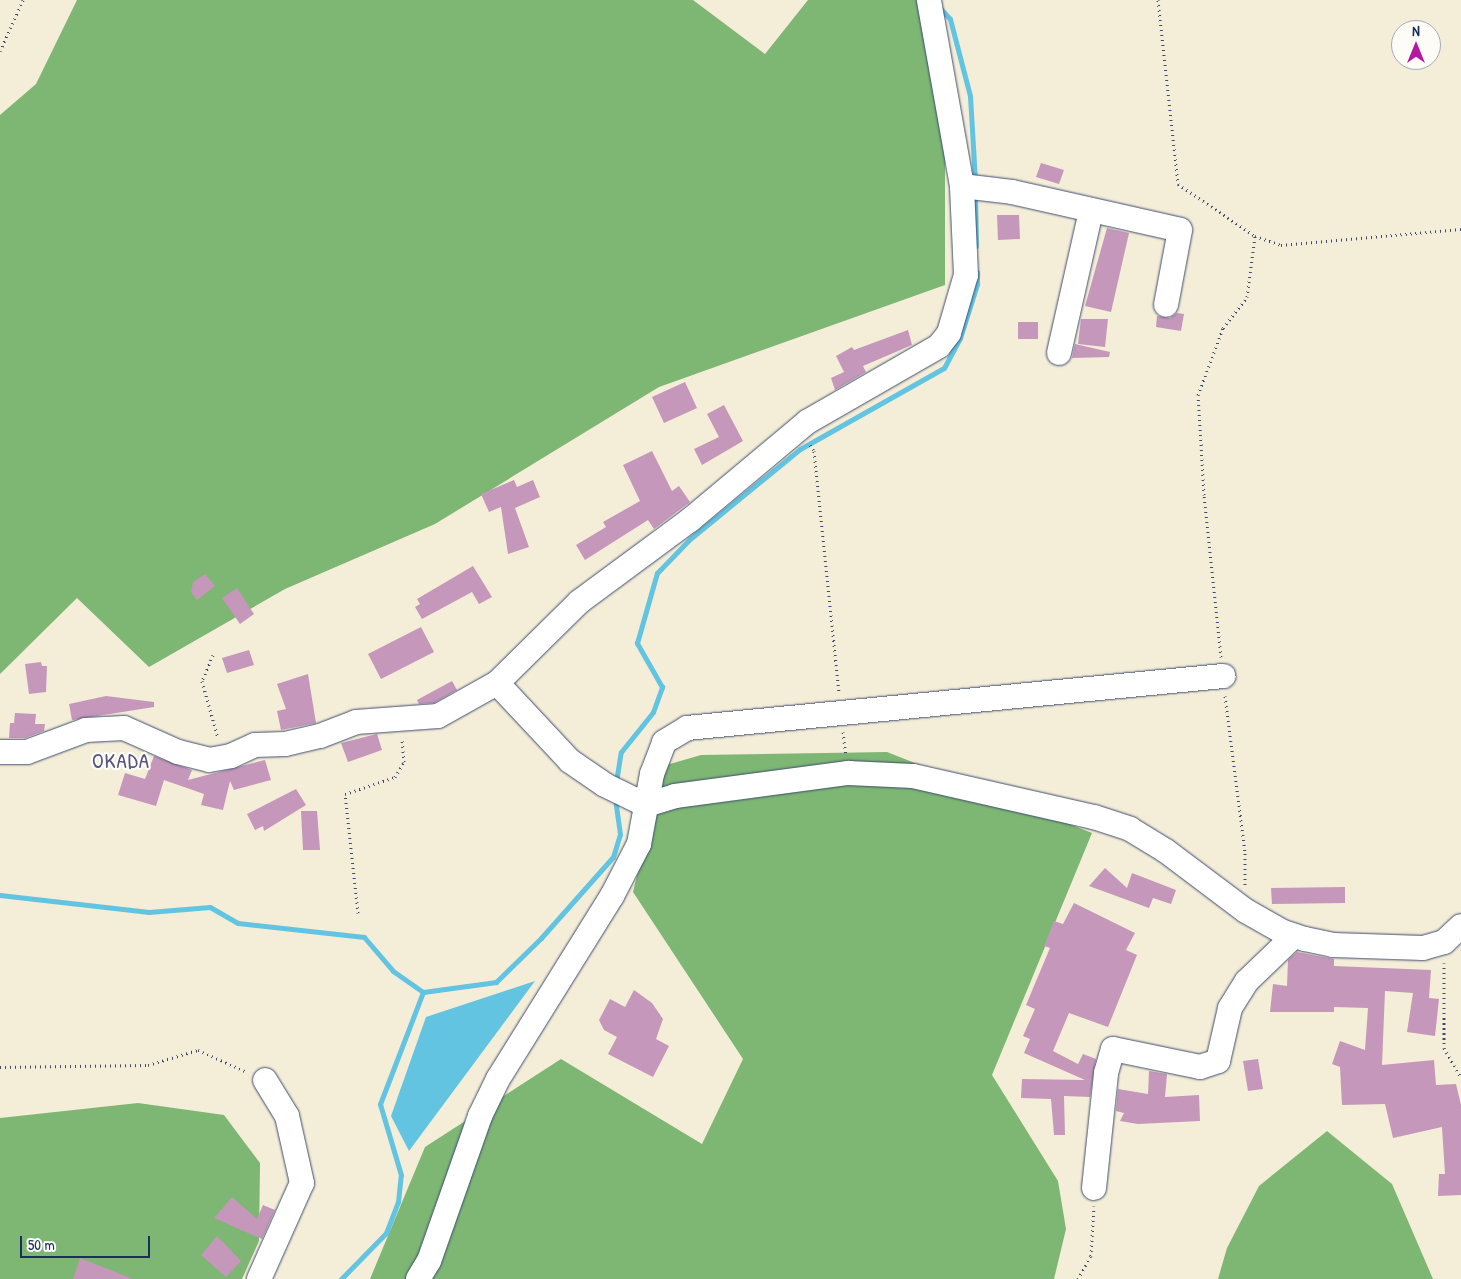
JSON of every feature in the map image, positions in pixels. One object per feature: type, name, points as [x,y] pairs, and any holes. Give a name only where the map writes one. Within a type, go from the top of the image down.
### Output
[{"type":"street","points":[[0,752],[27,752],[86,730],[124,728],[178,752],[209,760],[223,758],[255,745],[285,744],[320,736],[356,722],[438,716],[496,683],[579,602],[690,520],[807,422],[939,346],[949,333],[966,275],[974,187],[929,4]]},
{"type":"street","points":[[974,187],[1180,230],[1166,305]]},
{"type":"street","points":[[1060,353],[1091,211]]},
{"type":"street","points":[[418,1279],[429,1261],[480,1116],[498,1079],[612,896],[639,844],[652,774],[664,742],[688,728],[1223,676]]},
{"type":"street","points":[[496,683],[570,761],[614,789],[646,805],[675,796],[848,773],[913,776],[1094,817],[1130,830],[1159,847],[1238,905],[1294,936],[1334,945],[1423,948],[1453,934]]},
{"type":"street","points":[[1094,1188],[1106,1073],[1113,1049],[1200,1067],[1218,1061],[1230,1008],[1247,981],[1294,936]]},
{"type":"street","points":[[259,1279],[302,1183],[287,1116],[265,1080]]},
{"type":"path","points":[[0,51],[23,0]]},
{"type":"path","points":[[1158,0],[1178,184],[1255,236],[1281,245],[1461,229]]},
{"type":"path","points":[[1238,905],[1245,888],[1245,853],[1223,676],[1204,495],[1198,395],[1223,328],[1247,297],[1255,236]]},
{"type":"path","points":[[812,448],[848,773]]},
{"type":"path","points":[[213,655],[202,680],[223,758]]},
{"type":"path","points":[[358,913],[345,794],[395,777],[404,762],[402,720]]},
{"type":"path","points":[[1453,934],[1444,1048],[1461,1078]]},
{"type":"path","points":[[0,1067],[148,1066],[198,1050],[265,1080]]},
{"type":"path","points":[[1078,1279],[1091,1256],[1094,1188]]},
{"type":"green space","points":[[77,0],[693,0],[765,54],[808,0],[929,0],[945,38],[945,285],[659,387],[435,524],[285,589],[149,667],[77,598],[0,674],[0,115],[36,84]]},
{"type":"green space","points":[[887,752],[1092,833],[992,1075],[1058,1181],[1066,1229],[1054,1279],[370,1279],[425,1147],[561,1059],[702,1144],[743,1059],[633,892],[663,766],[701,755]]},
{"type":"green space","points":[[138,1103],[224,1115],[260,1163],[259,1241],[242,1279],[0,1279],[0,1118]]},
{"type":"green space","points":[[1327,1131],[1392,1184],[1433,1279],[1218,1279],[1227,1248],[1259,1186]]},
{"type":"water","points":[[535,981],[409,1151],[391,1116],[426,1017]]},
{"type":"building","points":[[1041,163],[1064,170],[1059,184],[1036,177]]},
{"type":"building","points":[[997,215],[1019,215],[1020,239],[998,240]]},
{"type":"building","points":[[1107,228],[1129,233],[1111,312],[1085,306]]},
{"type":"building","points":[[1177,313],[1184,314],[1181,331],[1156,327],[1157,316],[1170,318]]},
{"type":"building","points":[[1081,319],[1108,319],[1105,347],[1078,344]]},
{"type":"building","points":[[1018,322],[1038,322],[1038,339],[1018,339]]},
{"type":"building","points":[[908,330],[912,345],[863,366],[866,372],[835,390],[831,378],[844,372],[836,356],[852,347],[854,350]]},
{"type":"building","points":[[1075,344],[1110,352],[1109,357],[1072,358]]},
{"type":"building","points":[[685,382],[697,408],[664,423],[652,397]]},
{"type":"building","points":[[724,405],[743,441],[702,465],[694,449],[719,437],[707,414]]},
{"type":"building","points":[[652,451],[672,491],[679,486],[690,502],[654,529],[648,520],[585,560],[576,545],[606,527],[603,522],[640,501],[623,465]]},
{"type":"building","points":[[514,480],[517,487],[533,480],[540,497],[515,508],[529,547],[508,554],[501,507],[489,512],[481,494]]},
{"type":"building","points":[[473,566],[492,597],[479,604],[472,592],[422,619],[415,607],[420,604],[417,599]]},
{"type":"building","points":[[205,574],[215,586],[197,600],[191,592],[193,582]]},
{"type":"building","points":[[237,588],[254,614],[240,624],[222,598]]},
{"type":"building","points":[[421,627],[434,652],[381,679],[368,654]]},
{"type":"building","points":[[249,650],[254,665],[227,673],[222,658]]},
{"type":"building","points":[[41,662],[42,666],[47,666],[46,692],[29,694],[25,664]]},
{"type":"building","points":[[308,674],[316,723],[281,730],[277,711],[286,709],[277,684]]},
{"type":"building","points":[[452,681],[457,690],[434,703],[419,704],[417,700]]},
{"type":"building","points":[[106,696],[154,702],[154,707],[72,720],[69,704]]},
{"type":"building","points":[[15,713],[36,714],[35,724],[45,724],[44,731],[25,738],[9,738],[10,723],[14,723]]},
{"type":"building","points":[[377,734],[382,750],[348,762],[341,743]]},
{"type":"building","points":[[154,756],[192,770],[188,780],[265,760],[271,780],[234,790],[230,781],[223,810],[201,805],[204,794],[164,780],[156,806],[118,795],[125,773],[145,779]]},
{"type":"building","points":[[296,789],[306,805],[264,831],[263,826],[255,830],[247,814]]},
{"type":"building","points":[[301,811],[317,811],[320,850],[303,850]]},
{"type":"building","points":[[1105,868],[1127,888],[1132,873],[1176,890],[1171,904],[1153,898],[1149,908],[1089,886]]},
{"type":"building","points":[[1345,887],[1345,903],[1272,904],[1271,888]]},
{"type":"building","points":[[1074,903],[1135,933],[1126,950],[1137,955],[1108,1027],[1069,1013],[1053,1051],[1078,1064],[1083,1054],[1096,1059],[1090,1097],[1064,1096],[1065,1135],[1054,1135],[1051,1099],[1021,1098],[1022,1079],[1085,1080],[1024,1053],[1030,1039],[1023,1036],[1035,1009],[1026,1005],[1050,948],[1044,946],[1054,921],[1063,924]]},
{"type":"building","points":[[1297,952],[1334,959],[1334,966],[1431,970],[1429,998],[1439,999],[1435,1036],[1407,1032],[1413,993],[1385,991],[1382,1065],[1434,1060],[1436,1085],[1456,1084],[1461,1105],[1461,1195],[1438,1196],[1439,1174],[1445,1174],[1442,1127],[1393,1138],[1385,1104],[1342,1105],[1340,1067],[1332,1064],[1340,1041],[1365,1050],[1368,1008],[1334,1007],[1334,1012],[1270,1012],[1273,984],[1287,986],[1288,960]]},
{"type":"building","points":[[634,990],[652,1003],[663,1019],[656,1039],[669,1046],[653,1077],[608,1054],[617,1037],[604,1030],[599,1020],[610,999],[625,1007]]},
{"type":"building","points":[[1258,1059],[1263,1089],[1248,1091],[1243,1061]]},
{"type":"building","points":[[1149,1071],[1167,1074],[1165,1097],[1199,1095],[1200,1121],[1138,1124],[1120,1121],[1124,1113],[1116,1111],[1118,1089],[1148,1094]]},
{"type":"building","points":[[232,1197],[257,1219],[263,1205],[275,1210],[262,1239],[214,1218]]},
{"type":"building","points":[[217,1236],[241,1261],[226,1277],[201,1255]]},
{"type":"building","points":[[80,1258],[131,1278],[131,1279],[73,1279]]},
{"type":"waterway","points":[[939,7],[950,19],[970,96],[975,181]]},
{"type":"waterway","points":[[975,195],[976,246]]},
{"type":"waterway","points":[[616,782],[621,752],[653,712],[662,687],[637,643],[657,573],[690,539],[800,449],[944,368],[960,338],[977,284],[977,272]]},
{"type":"waterway","points":[[0,895],[149,912],[210,907],[238,923],[364,937],[393,971],[423,992],[496,982],[541,938],[613,857],[620,834],[615,798]]},
{"type":"waterway","points":[[341,1279],[386,1233],[398,1202],[401,1175],[380,1104],[423,992]]},
{"type":"district","name":"OKADA","points":[[121,761]]}]
